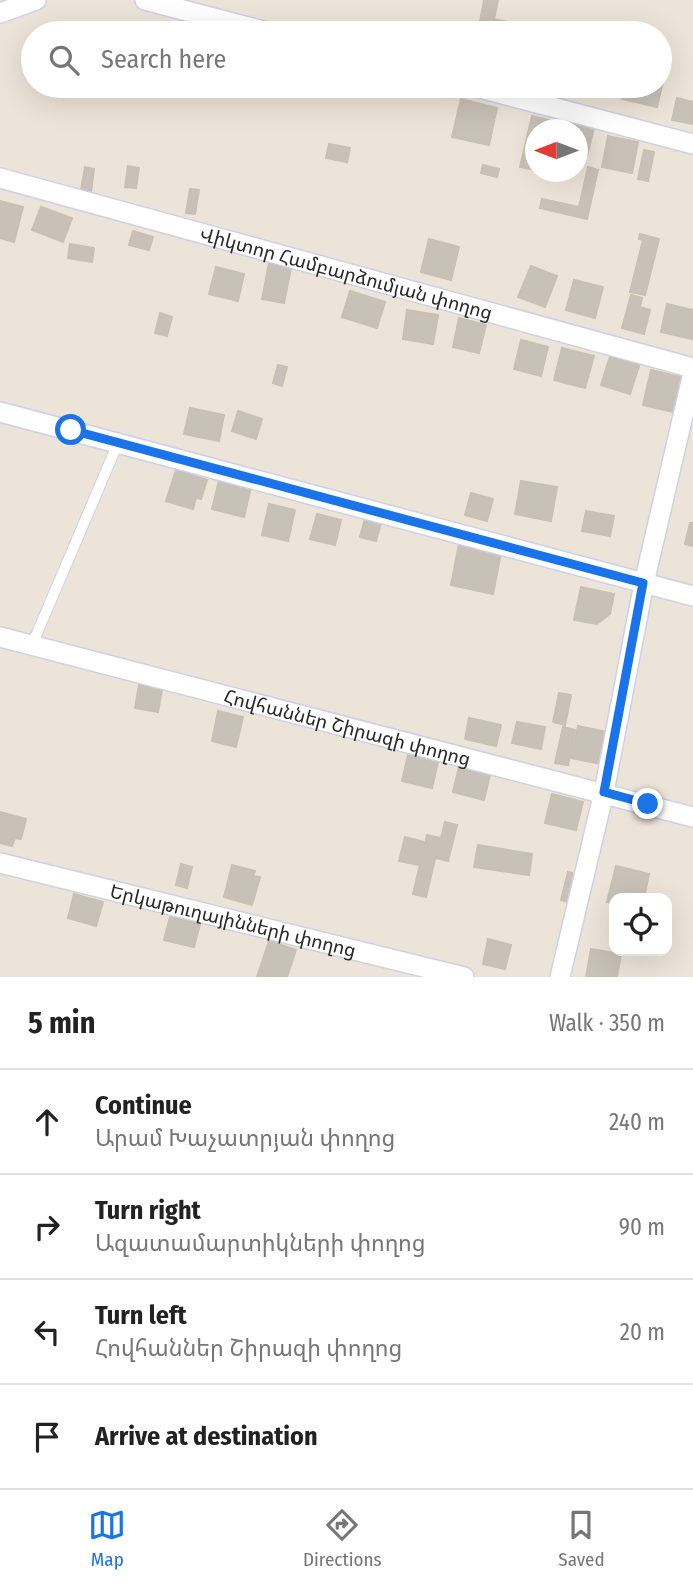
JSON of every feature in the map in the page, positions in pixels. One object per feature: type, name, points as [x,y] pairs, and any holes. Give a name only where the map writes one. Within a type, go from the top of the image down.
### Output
[{"type":"street","points":[[0,13],[36,0]]},
{"type":"street","points":[[145,0],[225,21]]},
{"type":"street","points":[[518,98],[693,144]]},
{"type":"street","name":"Վիկտոր Համբարձումյան փողոց","points":[[0,178],[693,370]]},
{"type":"street","points":[[560,977],[604,792],[643,583],[693,370]]},
{"type":"street","points":[[0,412],[693,596]]},
{"type":"street","name":"Հովհաններ Շիրազի փողոց","points":[[0,637],[693,817]]},
{"type":"street","name":"Երկաթուղայինների փողոց","points":[[0,863],[464,977]]},
{"type":"lane","points":[[33,645],[119,442]]},
{"type":"building","points":[[484,0],[498,0],[494,19],[481,17]]},
{"type":"building","points":[[481,17],[503,21],[480,21]]},
{"type":"building","points":[[622,98],[659,98],[657,107]]},
{"type":"building","points":[[677,98],[693,102],[693,124],[672,120]]},
{"type":"building","points":[[461,99],[497,108],[489,145],[452,137]]},
{"type":"building","points":[[588,127],[594,128],[588,152]]},
{"type":"building","points":[[608,136],[638,142],[632,173],[602,167]]},
{"type":"building","points":[[329,144],[350,148],[347,162],[326,158]]},
{"type":"building","points":[[525,146],[525,168],[520,167]]},
{"type":"building","points":[[644,150],[654,152],[648,181],[638,179]]},
{"type":"building","points":[[483,165],[499,169],[497,177],[481,173]]},
{"type":"building","points":[[128,166],[139,168],[136,188],[125,187]]},
{"type":"building","points":[[85,167],[94,169],[91,192],[81,190]]},
{"type":"building","points":[[588,167],[598,170],[587,219],[540,208],[542,199],[579,207],[585,182],[588,182]]},
{"type":"building","points":[[190,189],[199,190],[195,214],[186,213]]},
{"type":"building","points":[[0,201],[23,207],[14,242],[0,238]]},
{"type":"building","points":[[41,207],[72,218],[63,242],[32,230]]},
{"type":"building","points":[[133,231],[153,237],[149,250],[129,245]]},
{"type":"building","points":[[640,234],[659,239],[645,295],[630,292],[643,240],[639,239]]},
{"type":"building","points":[[429,239],[459,247],[451,280],[421,272]]},
{"type":"building","points":[[70,244],[94,248],[92,262],[68,258]]},
{"type":"building","points":[[269,263],[291,268],[284,303],[262,299]]},
{"type":"building","points":[[531,266],[557,276],[545,307],[518,297]]},
{"type":"building","points":[[216,267],[244,274],[238,301],[209,294]]},
{"type":"building","points":[[574,280],[603,287],[595,318],[566,310]]},
{"type":"building","points":[[350,291],[385,302],[377,328],[342,317]]},
{"type":"building","points":[[631,295],[642,298],[640,307],[650,310],[644,334],[622,328]]},
{"type":"building","points":[[667,304],[693,310],[692,339],[661,332]]},
{"type":"building","points":[[407,310],[438,315],[433,344],[403,339]]},
{"type":"building","points":[[160,313],[172,317],[167,336],[155,333]]},
{"type":"building","points":[[459,318],[486,325],[479,353],[453,347]]},
{"type":"building","points":[[521,340],[548,347],[541,376],[514,369]]},
{"type":"building","points":[[562,348],[594,356],[585,388],[554,380]]},
{"type":"building","points":[[611,353],[640,363],[630,394],[601,385]]},
{"type":"building","points":[[278,365],[287,367],[282,386],[273,383]]},
{"type":"building","points":[[651,370],[681,377],[673,412],[643,405]]},
{"type":"building","points":[[190,408],[224,415],[219,441],[184,434]]},
{"type":"building","points":[[238,411],[262,419],[256,439],[232,431]]},
{"type":"building","points":[[176,470],[207,480],[201,499],[196,498],[193,509],[166,501]]},
{"type":"building","points":[[220,476],[252,483],[244,517],[212,509]]},
{"type":"building","points":[[521,481],[557,487],[551,521],[515,514]]},
{"type":"building","points":[[471,493],[493,499],[487,521],[465,515]]},
{"type":"building","points":[[269,504],[295,510],[288,541],[262,535]]},
{"type":"building","points":[[586,511],[614,516],[610,536],[582,531]]},
{"type":"building","points":[[317,514],[341,520],[335,545],[310,539]]},
{"type":"building","points":[[366,515],[382,520],[376,541],[360,537]]},
{"type":"building","points":[[690,523],[693,523],[693,546],[685,544]]},
{"type":"building","points":[[459,544],[501,553],[493,594],[451,585]]},
{"type":"building","points":[[581,587],[614,594],[610,614],[597,624],[574,620]]},
{"type":"building","points":[[140,680],[163,684],[158,712],[135,708]]},
{"type":"building","points":[[559,693],[571,695],[565,725],[553,722]]},
{"type":"building","points":[[218,711],[243,717],[236,747],[212,741]]},
{"type":"building","points":[[469,718],[501,725],[496,746],[465,739]]},
{"type":"building","points":[[517,722],[545,727],[541,749],[512,743]]},
{"type":"building","points":[[578,726],[612,733],[606,765],[571,758]]},
{"type":"building","points":[[563,727],[575,730],[568,765],[555,763]]},
{"type":"building","points":[[409,751],[439,758],[432,788],[402,781]]},
{"type":"building","points":[[459,767],[490,775],[484,800],[453,792]]},
{"type":"building","points":[[552,794],[583,802],[576,830],[545,823]]},
{"type":"building","points":[[0,812],[26,819],[21,839],[15,838],[12,846],[0,843]]},
{"type":"building","points":[[445,822],[457,825],[448,861],[436,858]]},
{"type":"building","points":[[427,835],[440,838],[426,897],[413,894]]},
{"type":"building","points":[[405,837],[424,842],[419,865],[399,861]]},
{"type":"building","points":[[478,845],[532,854],[529,875],[474,867]]},
{"type":"building","points":[[181,864],[192,867],[187,888],[176,885]]},
{"type":"building","points":[[232,865],[255,871],[253,876],[260,877],[252,905],[224,897]]},
{"type":"building","points":[[616,866],[649,874],[645,893],[609,893]]},
{"type":"building","points":[[568,872],[581,875],[574,903],[561,900]]},
{"type":"building","points":[[74,894],[103,902],[96,926],[68,918]]},
{"type":"building","points":[[170,917],[200,924],[194,947],[164,940]]},
{"type":"building","points":[[488,939],[511,945],[505,969],[483,964]]},
{"type":"building","points":[[269,941],[296,950],[287,977],[257,977]]},
{"type":"building","points":[[591,949],[609,952],[609,956],[621,956],[617,977],[586,977]]},
{"type":"route","points":[[71,430],[643,583],[604,792],[648,804]]}]
